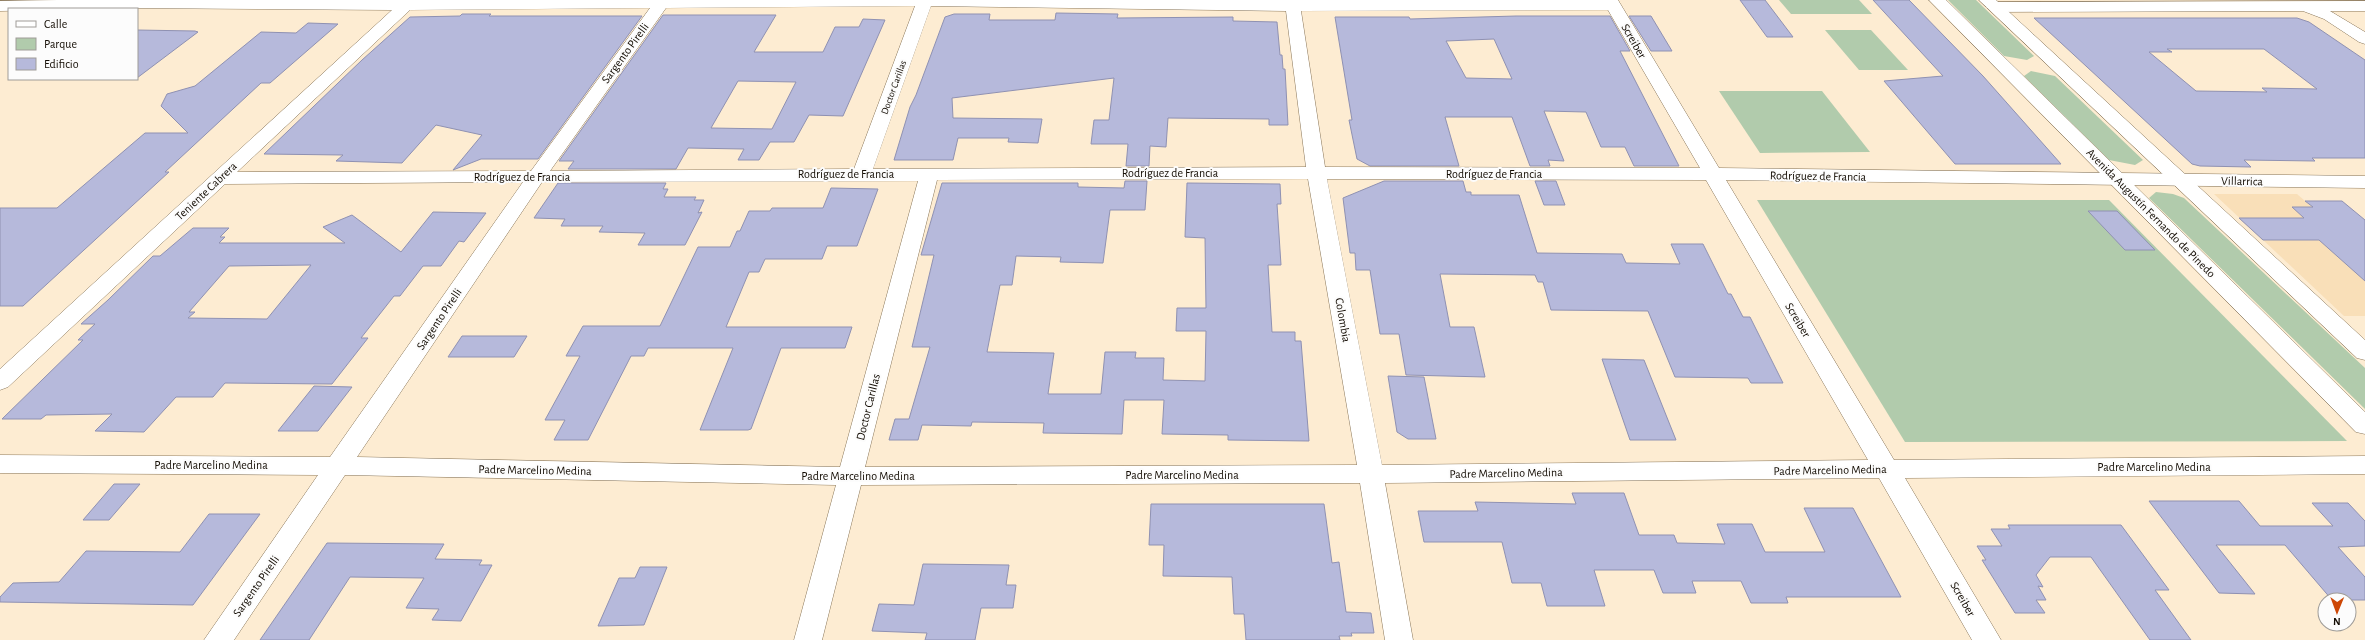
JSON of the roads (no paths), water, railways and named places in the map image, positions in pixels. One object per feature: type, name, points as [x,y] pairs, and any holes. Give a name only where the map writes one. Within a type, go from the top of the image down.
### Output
[{"type":"main road","points":[[0,6],[130,1],[662,2],[925,0],[1292,3],[1611,2]]},
{"type":"main road","name":"Doctor Carillas","points":[[862,174],[925,0]]},
{"type":"main road","name":"Avenida Augustín Fernando de Pinedo","points":[[1937,0],[2365,426]]},
{"type":"main road","name":"Teniente Cabrera","points":[[0,382],[409,2]]},
{"type":"main road","name":"Sargento Pirelli","points":[[218,640],[339,466],[536,177],[662,2]]},
{"type":"main road","name":"Screiber","points":[[1611,2],[1986,640]]},
{"type":"main road","name":"Colombia","points":[[1292,3],[1316,173],[1371,474],[1399,640]]},
{"type":"main road","points":[[1991,3],[2297,3],[2323,7],[2365,6]]},
{"type":"main road","points":[[1991,3],[2365,353]]},
{"type":"main road","points":[[2323,7],[2365,39]]},
{"type":"main road","name":"Rodríguez de Francia","points":[[221,178],[1316,173],[1712,174],[2119,180]]},
{"type":"main road","name":"Doctor Carillas","points":[[808,640],[929,174]]},
{"type":"main road","name":"Villarrica","points":[[2119,180],[2365,182]]},
{"type":"main road","name":"Padre Marcelino Medina","points":[[0,464],[339,466],[850,476],[1371,474],[2365,465]]}]
